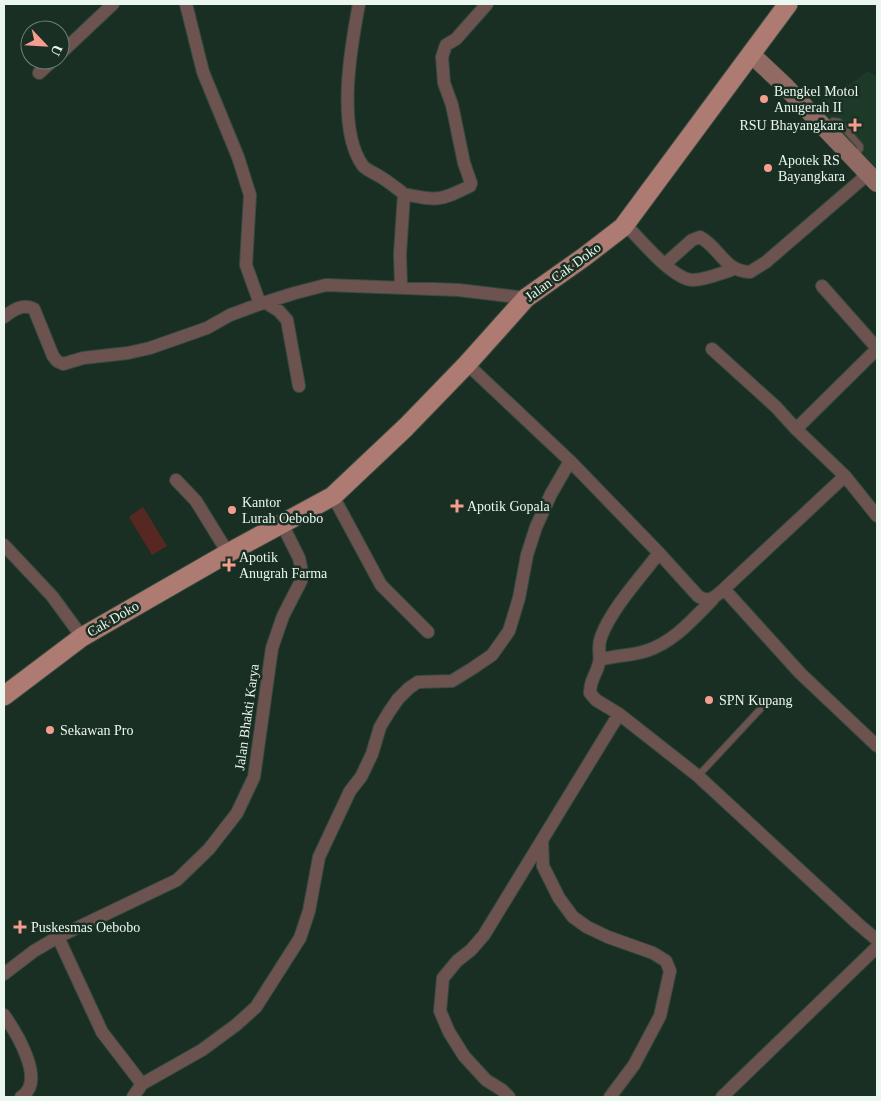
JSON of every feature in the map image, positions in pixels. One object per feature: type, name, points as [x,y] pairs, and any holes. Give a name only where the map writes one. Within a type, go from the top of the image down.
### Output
[{"type":"main road","name":"Jalan Cak Doko","points":[[228,553],[333,496],[406,427],[468,364],[526,298],[584,257],[625,224],[788,4]]},
{"type":"main road","name":"Cak Doko","points":[[4,696],[82,637],[228,553]]},
{"type":"street","points":[[70,45],[114,4]]},
{"type":"street","points":[[186,4],[203,72],[238,157],[250,195],[246,265],[262,303],[279,311],[287,320],[298,386]]},
{"type":"street","points":[[359,4],[349,62],[347,100],[355,150],[365,168],[380,176],[404,194],[432,200],[440,199],[470,186],[471,183],[464,163],[452,105],[444,83],[442,57],[446,46],[456,39],[483,5]]},
{"type":"street","points":[[625,224],[665,264],[688,280],[696,280],[734,269],[750,272],[873,179],[784,84],[752,54]]},
{"type":"street","points":[[39,73],[42,70]]},
{"type":"street","points":[[401,287],[400,254],[404,194]]},
{"type":"street","points":[[665,264],[692,240],[700,238],[706,241],[734,269]]},
{"type":"street","points":[[4,316],[23,306],[34,309],[52,356],[63,364],[83,358],[128,353],[169,342],[262,303],[326,285],[458,290],[526,298]]},
{"type":"street","points":[[796,428],[877,348],[822,286]]},
{"type":"street","points":[[712,348],[776,407],[845,476],[877,516]]},
{"type":"street","points":[[468,364],[570,461],[698,596],[703,600],[713,599]]},
{"type":"street","points":[[133,1097],[142,1084],[202,1050],[236,1025],[256,1007],[300,938],[309,911],[319,857],[350,791],[361,777],[372,754],[380,727],[404,693],[418,682],[452,681],[492,655],[509,631],[519,598],[526,555],[536,526],[551,494],[570,461]]},
{"type":"street","points":[[600,660],[612,656],[645,652],[683,630],[713,599],[845,476]]},
{"type":"street","points":[[176,480],[196,500],[228,553]]},
{"type":"street","points":[[333,496],[381,585],[428,632]]},
{"type":"street","name":"Jalan Bhakti Karya","points":[[4,974],[34,951],[58,937],[177,880],[210,849],[237,813],[254,778],[272,648],[280,624],[301,581],[302,572],[299,558],[282,524]]},
{"type":"street","points":[[4,545],[52,596],[82,637]]},
{"type":"street","points":[[659,553],[605,627],[598,650],[600,660],[590,682],[590,693],[596,700],[619,714],[698,776],[877,940]]},
{"type":"street","points":[[724,589],[800,673],[877,746]]},
{"type":"street","points":[[509,1097],[486,1080],[464,1056],[448,1032],[440,1011],[443,978],[457,961],[471,950],[484,935],[619,714]]},
{"type":"street","points":[[542,840],[544,866],[559,898],[573,917],[587,928],[653,953],[666,961],[670,971],[660,1016],[634,1065],[610,1097]]},
{"type":"street","points":[[58,937],[102,1032],[142,1084]]},
{"type":"street","points":[[722,1097],[877,947]]},
{"type":"street","points":[[4,1015],[23,1045],[28,1063],[31,1083],[29,1091],[21,1097]]},
{"type":"lane","points":[[698,776],[767,702]]},
{"type":"shaded area","name":"RSU Bhayangkara","points":[[868,71],[877,77],[877,170],[814,105],[839,87],[841,89],[847,84],[849,85]]},
{"type":"shaded area","points":[[143,507],[167,546],[152,555],[129,517]]},
{"type":"place","name":"Bengkel Motol Anugerah II","points":[[764,99]]},
{"type":"place","name":"RSU Bhayangkara","points":[[855,125]]},
{"type":"place","name":"Apotek RS Bayangkara","points":[[768,168]]},
{"type":"place","name":"Apotik Gopala","points":[[457,506]]},
{"type":"place","name":"Kantor Lurah Oebobo","points":[[232,510]]},
{"type":"place","name":"Apotik Anugrah Farma","points":[[229,565]]},
{"type":"place","name":"SPN Kupang","points":[[709,700]]},
{"type":"place","name":"Sekawan Pro","points":[[50,730]]},
{"type":"place","name":"Puskesmas Oebobo","points":[[20,927]]}]
